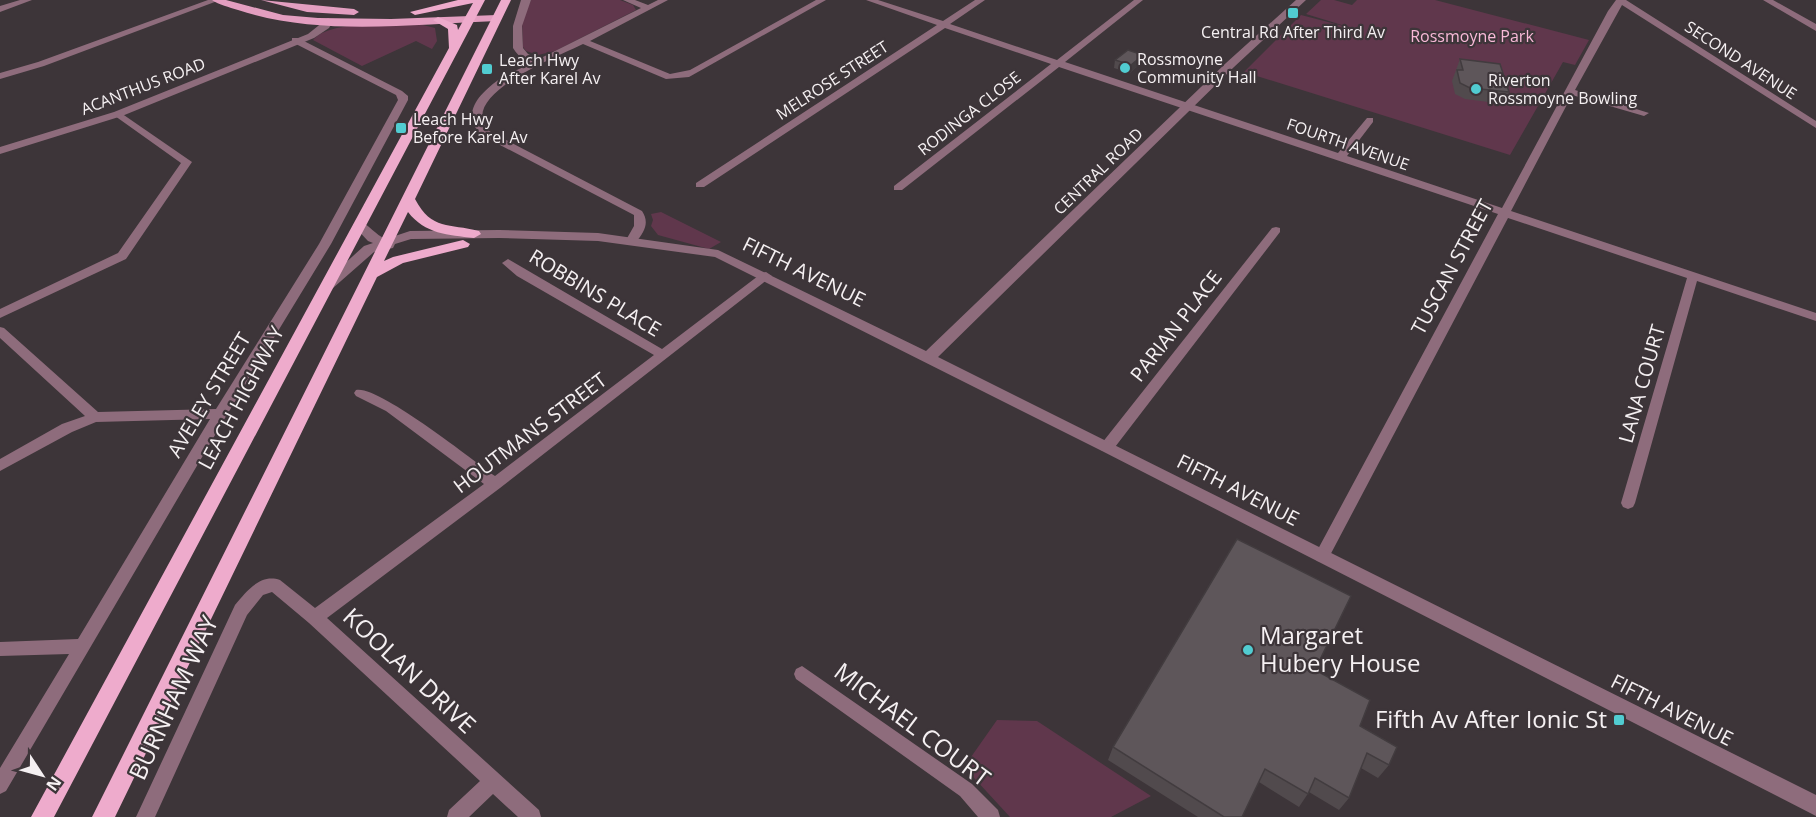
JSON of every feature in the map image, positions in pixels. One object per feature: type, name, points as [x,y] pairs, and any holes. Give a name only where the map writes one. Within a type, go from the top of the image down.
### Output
[{"type":"highway","name":"LEACH HIGHWAY","points":[[42,817],[328,285],[472,10],[480,0]]},
{"type":"highway","points":[[104,817],[506,0]]},
{"type":"highway","points":[[415,12],[472,10]]},
{"type":"highway","points":[[438,20],[453,27],[454,46]]},
{"type":"highway","points":[[408,199],[415,214],[434,229],[469,239]]},
{"type":"highway","points":[[373,273],[398,260],[469,239]]},
{"type":"main road","points":[[216,0],[258,14],[302,20],[438,20],[472,10],[499,14]]},
{"type":"main road","points":[[266,0],[319,10],[415,12]]},
{"type":"main road","points":[[319,10],[328,16],[328,21]]},
{"type":"main road","points":[[328,21],[361,12]]},
{"type":"street","points":[[0,9],[28,0]]},
{"type":"street","points":[[0,76],[41,64],[216,0]]},
{"type":"street","points":[[526,0],[517,22],[518,49],[539,63]]},
{"type":"street","points":[[627,0],[648,8]]},
{"type":"street","points":[[632,240],[641,221],[638,213],[485,133],[476,125],[475,118],[488,93],[504,80],[664,0]]},
{"type":"street","points":[[583,41],[658,73],[676,77],[693,72],[822,0]]},
{"type":"street","name":"FOURTH AVENUE","points":[[870,0],[1816,317]]},
{"type":"street","name":"MELROSE STREET","points":[[700,184],[981,0]]},
{"type":"street","name":"RODINGA CLOSE","points":[[898,188],[1139,0]]},
{"type":"street","name":"CENTRAL ROAD","points":[[930,357],[1293,4],[1301,0]]},
{"type":"street","name":"TUSCAN STREET","points":[[1322,556],[1568,91],[1614,8],[1621,0]]},
{"type":"street","name":"SECOND AVENUE","points":[[1621,0],[1816,125]]},
{"type":"street","points":[[1767,0],[1816,28]]},
{"type":"street","name":"ACANTHUS ROAD","points":[[0,151],[118,114],[295,40],[311,36],[326,26],[328,21]]},
{"type":"street","name":"AVELEY STREET","points":[[0,785],[220,414],[325,244],[403,100],[403,96],[399,93],[295,40]]},
{"type":"street","points":[[1568,91],[1644,112]]},
{"type":"street","points":[[0,314],[122,256],[187,162],[118,114]]},
{"type":"street","points":[[1340,158],[1370,120]]},
{"type":"street","points":[[359,225],[372,238],[386,245]]},
{"type":"street","name":"PARIAN PLACE","points":[[1107,447],[1276,230]]},
{"type":"street","name":"FIFTH AVENUE","points":[[328,285],[369,249],[410,235],[469,239],[535,237],[632,240],[718,254],[930,357],[1816,806]]},
{"type":"street","name":"ROBBINS PLACE","points":[[508,263],[521,273],[663,355]]},
{"type":"street","name":"HOUTMANS STREET","points":[[315,618],[495,484],[766,276]]},
{"type":"street","name":"LANA COURT","points":[[1628,503],[1693,276]]},
{"type":"street","points":[[0,331],[94,417]]},
{"type":"street","points":[[361,393],[391,408],[495,484]]},
{"type":"street","points":[[0,466],[67,428],[94,417],[220,414]]},
{"type":"street","name":"KOOLAN DRIVE","points":[[248,599],[258,589],[274,585],[285,591],[531,817]]},
{"type":"street","name":"BURNHAM WAY","points":[[145,817],[248,599]]},
{"type":"street","points":[[0,649],[82,645]]},
{"type":"street","name":"MICHAEL COURT","points":[[802,674],[966,790],[991,817]]},
{"type":"street","points":[[456,817],[493,781]]},
{"type":"green space","points":[[531,0],[620,0],[633,5],[636,10],[555,51],[538,55],[526,51],[523,47],[522,21]]},
{"type":"green space","name":"Rossmoyne Park","points":[[1321,0],[1334,0],[1352,5],[1357,0],[1435,0],[1589,40],[1575,65],[1563,62],[1510,155],[1244,72],[1301,15],[1355,29],[1306,14]]},
{"type":"green space","points":[[423,25],[435,28],[437,41],[432,49],[416,41],[362,66],[313,40],[322,33],[348,26]]},
{"type":"green space","points":[[661,212],[721,242],[709,249],[658,235],[651,226],[653,220],[651,214]]},
{"type":"green space","points":[[997,720],[1037,721],[1151,796],[1111,817],[1010,817],[964,767]]},
{"type":"building","points":[[1128,50],[1143,55],[1131,65],[1115,60]]},
{"type":"building","points":[[1460,59],[1500,64],[1509,92],[1470,88],[1460,83],[1457,70],[1463,70]]},
{"type":"building","name":"Margaret Hubery House","points":[[1237,539],[1351,596],[1315,670],[1370,700],[1360,726],[1397,747],[1389,765],[1367,753],[1349,798],[1315,778],[1308,794],[1265,769],[1242,817],[1224,817],[1113,747]]},
{"type":"place","name":"Central Rd After Third Av","points":[[1293,13]]},
{"type":"place","name":"Rossmoyne Community Hall","points":[[1125,68]]},
{"type":"place","name":"Leach Hwy After Karel Av","points":[[487,69]]},
{"type":"place","name":"Riverton Rossmoyne Bowling","points":[[1476,89]]},
{"type":"place","name":"Leach Hwy Before Karel Av","points":[[401,128]]},
{"type":"place","name":"Margaret Hubery House","points":[[1248,650]]},
{"type":"place","name":"Fifth Av After Ionic St","points":[[1619,720]]}]
